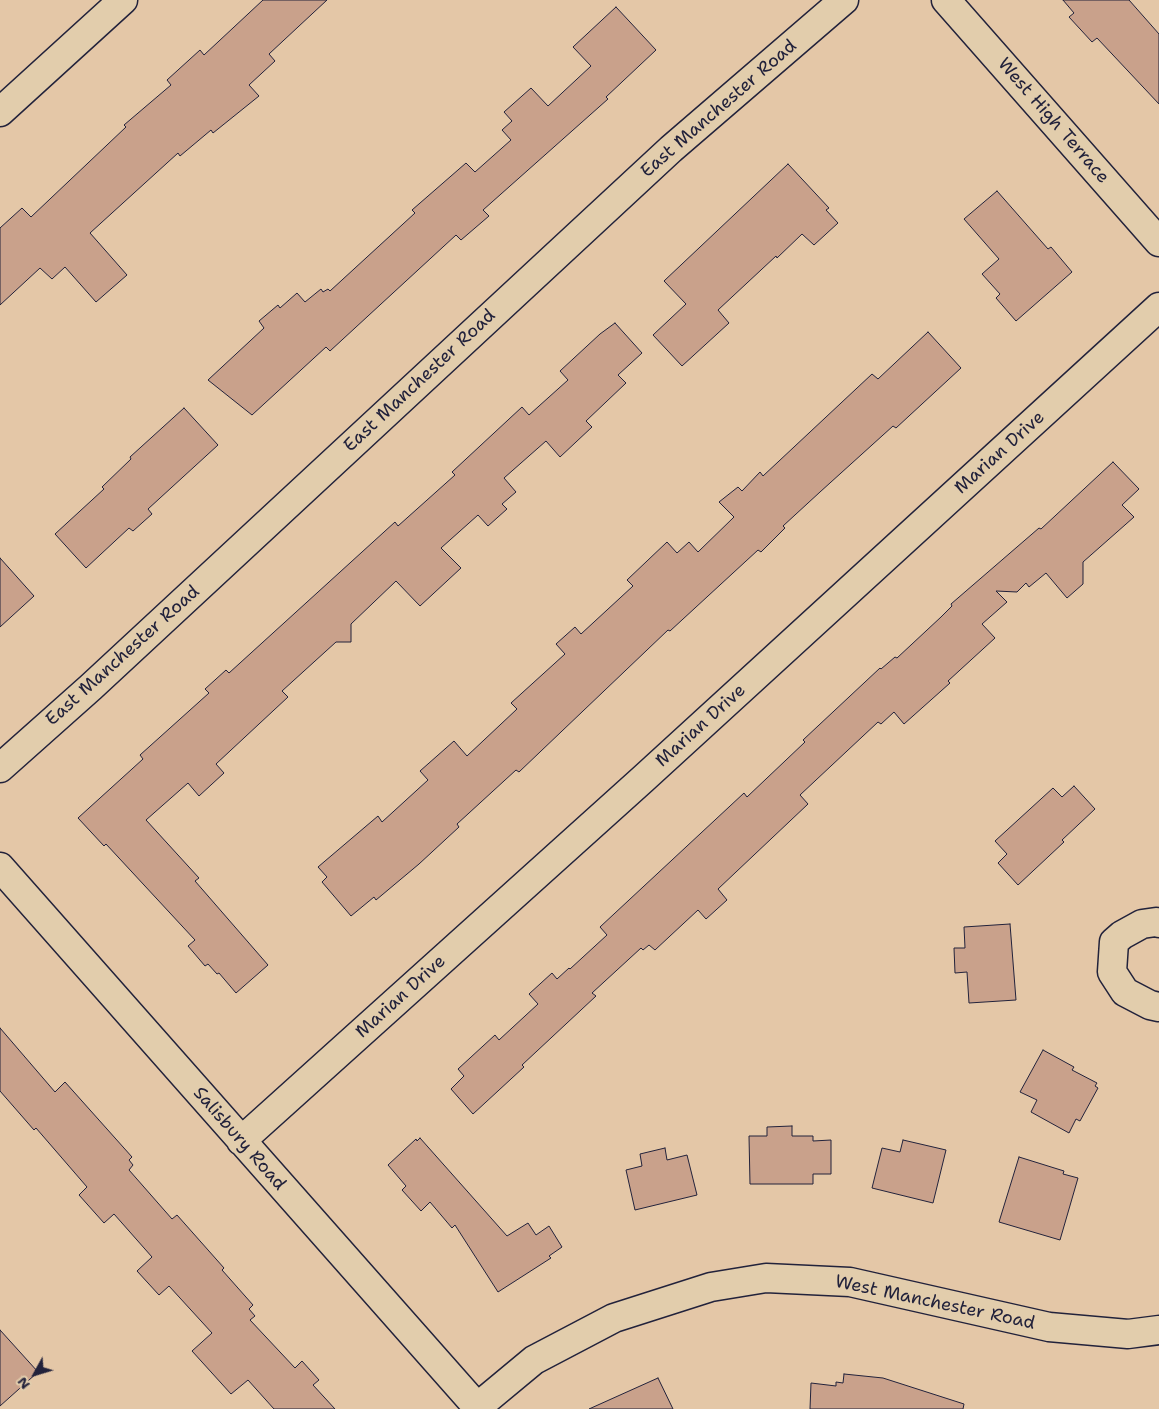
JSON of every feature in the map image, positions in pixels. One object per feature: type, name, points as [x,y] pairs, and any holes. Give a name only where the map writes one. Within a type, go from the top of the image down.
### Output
[{"type":"street","points":[[0,112],[123,0]]},
{"type":"street","name":"East Manchester Road","points":[[0,768],[91,687],[671,149],[844,0]]},
{"type":"street","name":"West High Terrace","points":[[946,0],[1159,242]]},
{"type":"street","name":"Marian Drive","points":[[241,1141],[644,779],[1159,307]]},
{"type":"street","name":"Salisbury Road","points":[[0,867],[477,1408]]},
{"type":"street","points":[[1159,923],[1142,924],[1122,935],[1114,942],[1112,972],[1125,992],[1150,1005],[1159,1007]]},
{"type":"street","name":"West Manchester Road","points":[[477,1408],[534,1360],[614,1318],[711,1287],[766,1278],[850,1282],[1050,1327],[1128,1334],[1159,1330]]},
{"type":"building","points":[[263,0],[327,0],[269,54],[275,61],[249,85],[259,96],[213,133],[211,130],[180,156],[178,153],[90,233],[127,275],[96,302],[65,267],[52,279],[40,268],[0,305],[0,228],[22,208],[31,217],[126,127],[124,125],[171,85],[167,80],[200,50],[204,55]]},
{"type":"building","points":[[1063,0],[1129,0],[1159,34],[1159,104],[1097,38],[1092,42],[1069,17],[1074,13]]},
{"type":"building","points":[[616,7],[656,50],[606,97],[608,99],[483,210],[489,216],[461,240],[456,235],[330,351],[326,347],[252,415],[208,380],[264,328],[259,321],[278,305],[280,308],[297,293],[305,302],[321,289],[323,292],[328,289],[330,291],[415,213],[412,210],[466,163],[475,172],[511,140],[502,130],[512,121],[504,112],[531,88],[548,106],[591,66],[573,47]]},
{"type":"building","points":[[788,164],[829,208],[826,210],[838,223],[814,245],[802,234],[777,258],[776,256],[718,310],[729,323],[682,366],[653,335],[686,304],[664,281]]},
{"type":"building","points":[[997,191],[1048,249],[1051,247],[1072,272],[1016,321],[996,298],[1000,294],[982,274],[999,259],[964,219]]},
{"type":"building","points":[[615,323],[642,353],[618,375],[626,383],[586,421],[592,427],[560,457],[546,441],[504,478],[516,492],[502,504],[507,509],[488,526],[478,515],[441,548],[461,568],[420,606],[396,581],[351,624],[351,642],[336,642],[282,691],[288,697],[216,764],[224,773],[199,796],[188,783],[146,820],[199,878],[195,881],[268,965],[236,993],[219,973],[217,974],[208,964],[205,966],[188,946],[195,940],[106,844],[104,846],[78,818],[143,759],[140,755],[209,693],[205,689],[226,670],[229,673],[395,522],[398,526],[455,475],[452,472],[522,407],[529,415],[568,380],[560,371],[600,334]]},
{"type":"building","points":[[928,332],[961,368],[896,428],[893,426],[783,526],[785,528],[761,552],[758,550],[670,631],[668,630],[519,772],[516,770],[457,824],[459,827],[419,864],[376,900],[374,897],[351,916],[322,882],[327,877],[318,867],[378,816],[382,822],[428,780],[420,771],[454,741],[467,756],[517,709],[511,703],[565,654],[556,644],[575,627],[581,634],[633,586],[627,580],[667,542],[677,553],[689,542],[698,552],[734,517],[719,502],[738,487],[742,491],[760,472],[763,476],[872,374],[878,379]]},
{"type":"building","points":[[184,408],[218,445],[148,509],[152,514],[133,531],[129,528],[86,568],[55,534],[104,489],[102,487],[131,459],[130,457]]},
{"type":"building","points":[[1113,462],[1139,489],[1122,505],[1134,517],[1083,562],[1083,584],[1067,598],[1046,573],[1029,587],[1026,583],[1017,592],[996,591],[1007,602],[982,624],[995,638],[948,681],[950,683],[904,724],[894,712],[881,724],[878,722],[800,795],[808,804],[718,889],[727,900],[706,919],[698,910],[655,950],[649,945],[643,950],[641,948],[592,993],[596,996],[473,1114],[451,1089],[464,1076],[458,1069],[495,1035],[499,1040],[538,1004],[529,994],[552,973],[557,979],[570,969],[607,935],[600,927],[744,793],[747,797],[805,742],[803,740],[880,668],[895,657],[897,658],[952,606],[951,604],[1039,528],[1041,529]]},
{"type":"building","points":[[0,558],[34,596],[0,627]]},
{"type":"building","points":[[1074,786],[1095,809],[1062,840],[1064,842],[1018,885],[998,863],[1007,854],[995,841],[1053,788],[1062,797]]},
{"type":"building","points":[[1010,924],[1016,1000],[969,1003],[967,972],[955,973],[954,948],[965,948],[964,927]]},
{"type":"building","points":[[0,1028],[55,1092],[65,1082],[132,1157],[129,1160],[133,1165],[129,1170],[172,1219],[177,1215],[224,1268],[222,1270],[253,1305],[249,1309],[255,1316],[250,1320],[295,1368],[302,1361],[319,1380],[313,1385],[335,1409],[274,1409],[248,1380],[231,1394],[192,1351],[212,1333],[169,1286],[159,1295],[137,1271],[152,1257],[114,1214],[104,1223],[79,1195],[87,1187],[36,1128],[34,1130],[0,1091]]},
{"type":"building","points":[[1043,1050],[1074,1067],[1072,1070],[1097,1083],[1095,1086],[1098,1088],[1080,1121],[1076,1119],[1069,1133],[1031,1112],[1037,1100],[1020,1092]]},
{"type":"building","points":[[792,1126],[792,1136],[813,1136],[813,1141],[831,1140],[831,1174],[813,1174],[813,1184],[750,1184],[749,1136],[767,1136],[767,1127]]},
{"type":"building","points":[[420,1138],[507,1236],[528,1223],[536,1235],[549,1226],[562,1247],[549,1256],[551,1258],[498,1292],[455,1225],[452,1228],[430,1202],[421,1211],[402,1190],[406,1186],[388,1165],[416,1139],[417,1141]]},
{"type":"building","points":[[903,1140],[946,1150],[933,1203],[872,1188],[882,1148],[900,1152]]},
{"type":"building","points":[[665,1148],[667,1160],[687,1155],[697,1195],[635,1210],[626,1170],[642,1166],[640,1154]]},
{"type":"building","points":[[1019,1157],[1064,1171],[1063,1174],[1078,1178],[1060,1240],[999,1222]]},
{"type":"building","points":[[0,1330],[38,1372],[0,1406]]},
{"type":"building","points":[[844,1374],[883,1378],[964,1404],[963,1409],[810,1409],[811,1383],[836,1386],[836,1382],[843,1383]]},
{"type":"building","points":[[658,1378],[673,1409],[589,1409]]}]
